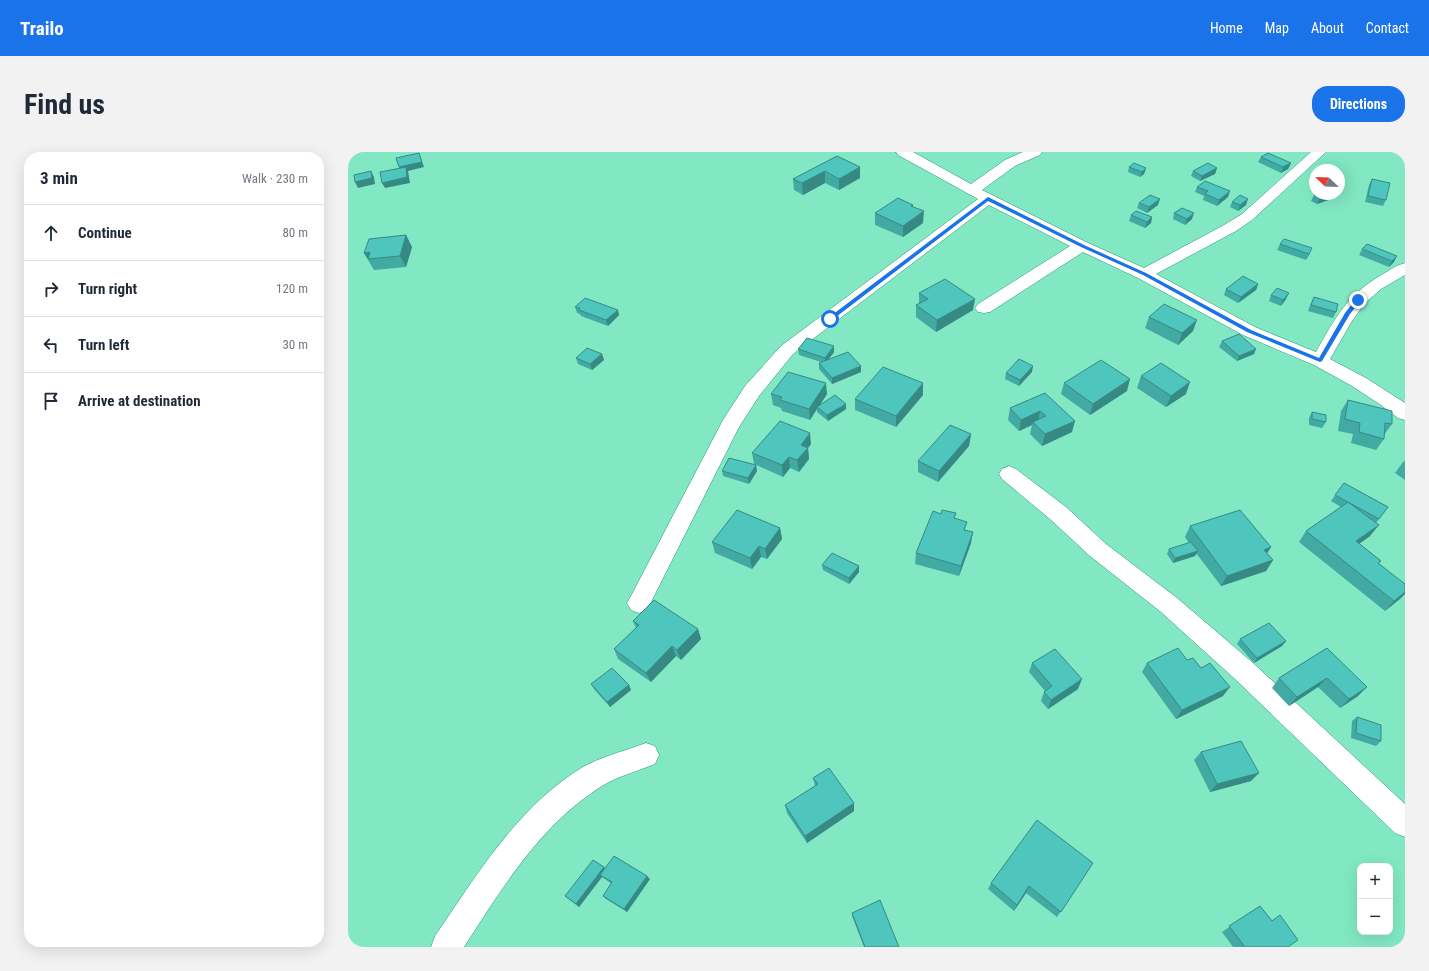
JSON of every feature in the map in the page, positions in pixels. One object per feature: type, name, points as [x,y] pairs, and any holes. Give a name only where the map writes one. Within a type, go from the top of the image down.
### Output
[{"type":"street","points":[[903,152],[980,195],[1082,246],[1144,274],[1249,331],[1320,361],[1376,393],[1405,413]]},
{"type":"street","points":[[638,603],[730,424],[752,391],[787,350],[830,319],[980,195],[1010,163],[1036,152]]},
{"type":"street","points":[[1144,274],[1230,228],[1247,217],[1319,152]]},
{"type":"street","points":[[984,308],[1082,246]]},
{"type":"street","points":[[1320,361],[1348,313],[1358,300],[1365,293],[1405,268]]},
{"type":"street","points":[[1009,474],[1058,513],[1098,550],[1181,615],[1244,671],[1405,823]]},
{"type":"street","points":[[446,947],[484,890],[531,829],[554,805],[593,776],[646,755]]},
{"type":"building","points":[[419,153],[422,162],[399,167],[396,158]]},
{"type":"building","points":[[1268,153],[1291,163],[1283,167],[1261,157]]},
{"type":"building","points":[[837,156],[860,167],[839,179],[825,171],[802,183],[793,179]]},
{"type":"building","points":[[1134,163],[1146,168],[1142,172],[1129,167]]},
{"type":"building","points":[[1208,163],[1217,168],[1202,176],[1193,171]]},
{"type":"building","points":[[406,167],[407,177],[382,183],[380,172]]},
{"type":"building","points":[[371,171],[372,178],[355,182],[354,175]]},
{"type":"building","points":[[1372,179],[1390,183],[1386,200],[1368,196]]},
{"type":"building","points":[[1205,181],[1230,191],[1219,200],[1205,194],[1208,191],[1197,187]]},
{"type":"building","points":[[1150,195],[1160,199],[1149,207],[1139,203]]},
{"type":"building","points":[[1240,195],[1248,199],[1240,205],[1232,202]]},
{"type":"building","points":[[898,198],[913,205],[911,206],[924,211],[903,226],[875,213]]},
{"type":"building","points":[[1182,208],[1194,213],[1187,219],[1174,213]]},
{"type":"building","points":[[1136,211],[1152,217],[1147,222],[1131,215]]},
{"type":"building","points":[[406,235],[400,256],[368,259],[370,252],[364,253],[369,239]]},
{"type":"building","points":[[1284,239],[1312,248],[1309,254],[1280,244]]},
{"type":"building","points":[[1367,244],[1397,256],[1392,261],[1362,249]]},
{"type":"building","points":[[1243,276],[1258,284],[1241,297],[1226,289]]},
{"type":"building","points":[[945,279],[975,299],[937,320],[916,305],[928,299],[919,293]]},
{"type":"building","points":[[1277,288],[1289,293],[1283,300],[1271,295]]},
{"type":"building","points":[[1314,297],[1338,304],[1336,312],[1311,305]]},
{"type":"building","points":[[585,298],[618,310],[606,320],[579,310],[580,308],[575,307]]},
{"type":"building","points":[[1164,304],[1197,320],[1182,333],[1149,317]]},
{"type":"building","points":[[1239,334],[1256,349],[1239,356],[1222,341]]},
{"type":"building","points":[[807,338],[834,346],[825,358],[798,349]]},
{"type":"building","points":[[587,348],[602,354],[590,364],[576,358]]},
{"type":"building","points":[[848,352],[861,366],[832,378],[819,363]]},
{"type":"building","points":[[1019,359],[1033,366],[1020,380],[1006,373]]},
{"type":"building","points":[[1101,360],[1130,379],[1093,404],[1064,383]]},
{"type":"building","points":[[1161,363],[1190,382],[1171,396],[1141,376]]},
{"type":"building","points":[[883,367],[923,383],[896,416],[855,399]]},
{"type":"building","points":[[788,372],[826,383],[809,409],[780,400],[782,397],[771,394]]},
{"type":"building","points":[[1045,393],[1075,421],[1045,434],[1033,422],[1046,416],[1040,411],[1021,420],[1010,408]]},
{"type":"building","points":[[835,395],[846,404],[827,415],[817,407]]},
{"type":"building","points":[[1348,400],[1392,411],[1392,424],[1385,423],[1384,439],[1359,432],[1360,423],[1345,419]]},
{"type":"building","points":[[1312,412],[1326,415],[1326,422],[1312,419]]},
{"type":"building","points":[[780,421],[810,433],[801,445],[808,448],[797,460],[789,457],[782,465],[752,453]]},
{"type":"building","points":[[950,425],[971,434],[939,471],[918,461]]},
{"type":"building","points":[[729,458],[756,465],[748,478],[722,471]]},
{"type":"building","points":[[1344,483],[1388,507],[1379,519],[1335,495]]},
{"type":"building","points":[[1348,502],[1379,525],[1356,541],[1381,561],[1378,563],[1405,584],[1405,592],[1394,601],[1306,531]]},
{"type":"building","points":[[737,510],[780,528],[765,549],[759,546],[750,558],[712,542]]},
{"type":"building","points":[[942,510],[956,513],[954,518],[967,522],[964,530],[973,532],[961,566],[916,553],[933,511],[941,514]]},
{"type":"building","points":[[1240,510],[1271,547],[1264,550],[1273,560],[1227,576],[1190,526]]},
{"type":"building","points":[[1191,542],[1198,551],[1175,558],[1169,549]]},
{"type":"building","points":[[832,553],[859,566],[849,578],[822,565]]},
{"type":"building","points":[[654,600],[698,629],[677,650],[672,646],[646,673],[614,649],[639,625],[633,621]]},
{"type":"building","points":[[1269,623],[1286,641],[1257,658],[1240,639]]},
{"type":"building","points":[[1178,648],[1187,660],[1193,658],[1201,668],[1210,663],[1230,687],[1182,710],[1147,663]]},
{"type":"building","points":[[1327,648],[1367,687],[1349,699],[1327,678],[1297,697],[1279,678]]},
{"type":"building","points":[[1055,649],[1082,679],[1051,700],[1044,692],[1052,686],[1032,663]]},
{"type":"building","points":[[612,668],[629,685],[607,702],[591,684]]},
{"type":"building","points":[[1357,717],[1381,725],[1381,741],[1356,733]]},
{"type":"building","points":[[1241,741],[1259,773],[1217,784],[1201,752]]},
{"type":"building","points":[[829,768],[854,803],[805,836],[785,805],[818,784],[813,778]]},
{"type":"building","points":[[1037,820],[1093,863],[1061,912],[1029,886],[1017,905],[991,883]]},
{"type":"building","points":[[614,856],[647,876],[624,909],[603,896],[612,882],[600,875]]},
{"type":"building","points":[[593,860],[604,867],[576,904],[565,896]]},
{"type":"building","points":[[880,900],[899,947],[865,947],[852,913]]},
{"type":"building","points":[[1260,906],[1272,921],[1280,915],[1298,940],[1288,947],[1245,947],[1229,926]]},
{"type":"route","points":[[830,319],[988,199],[1082,246],[1144,274],[1249,331],[1320,361],[1348,313],[1358,300]]}]
